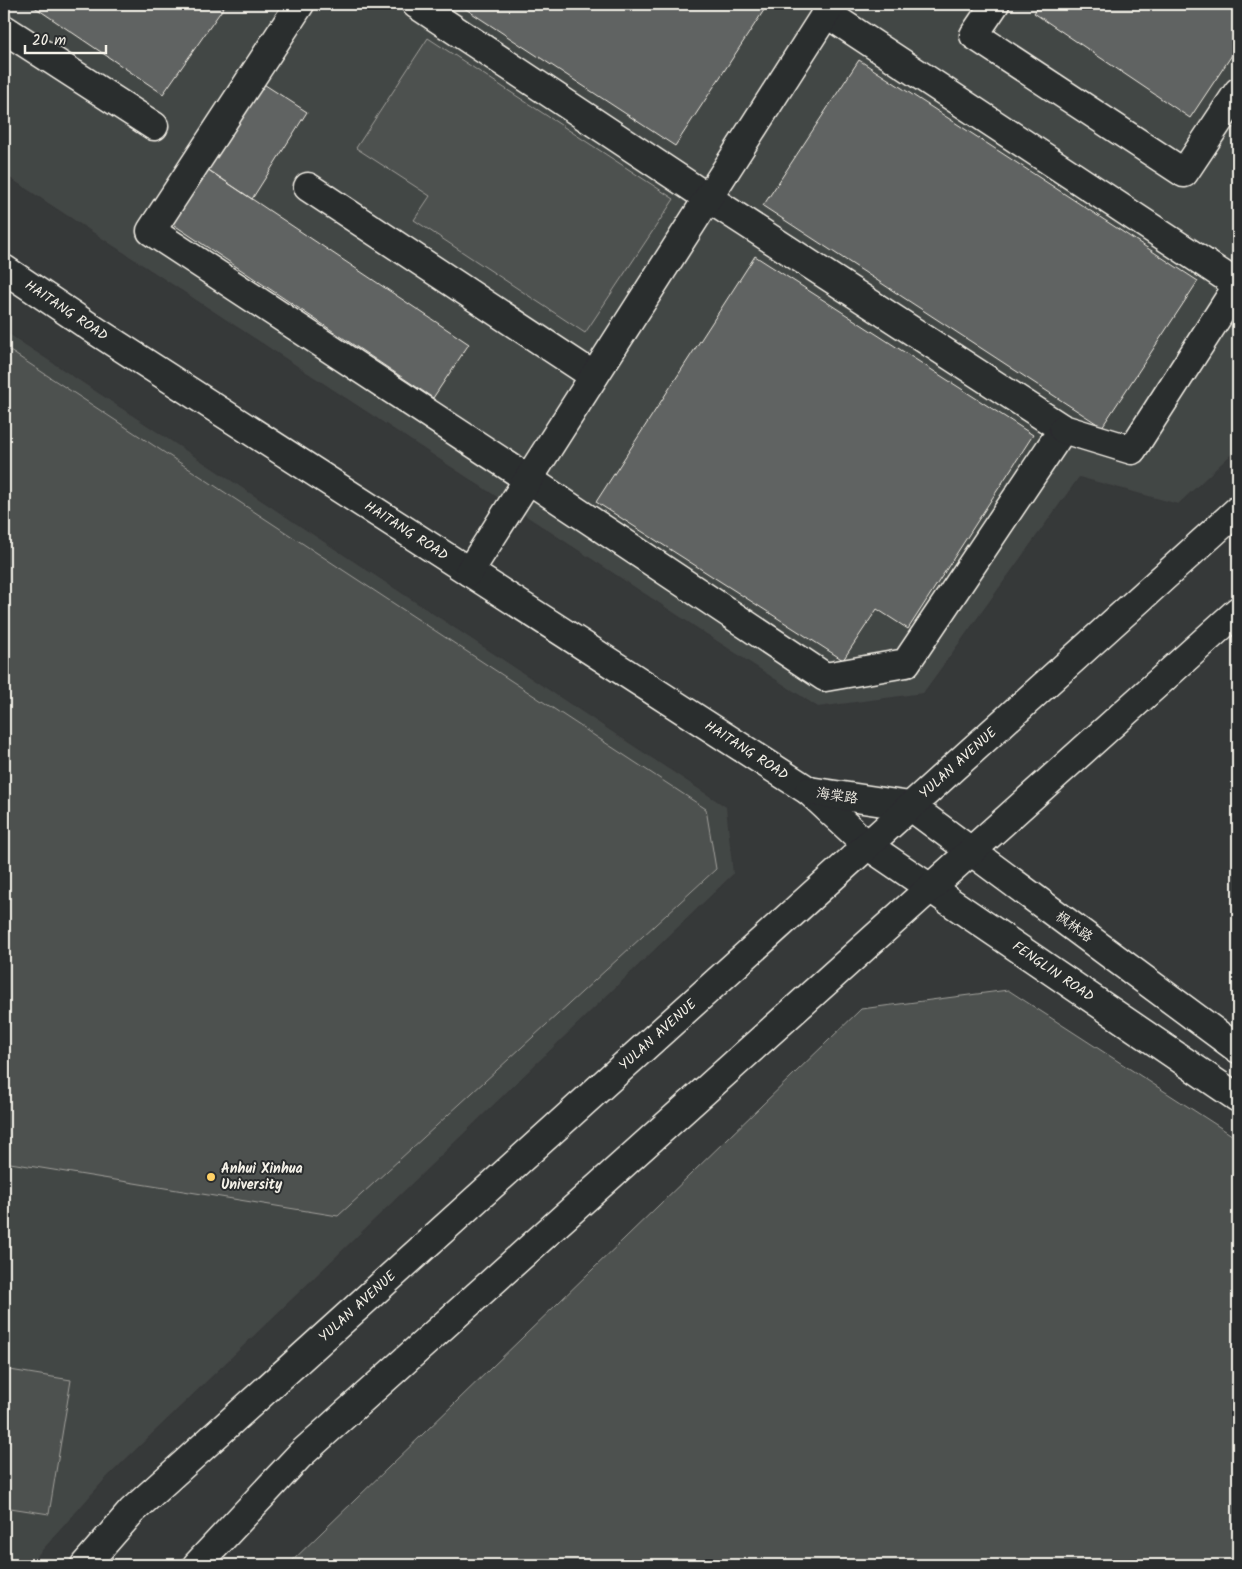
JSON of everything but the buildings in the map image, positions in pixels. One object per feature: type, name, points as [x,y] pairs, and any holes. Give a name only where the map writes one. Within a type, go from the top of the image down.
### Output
[{"type":"main road","points":[[300,4],[151,231],[825,677],[906,663],[1064,429]]},
{"type":"main road","points":[[416,4],[708,198],[1064,429],[1132,450],[1238,285],[829,8],[708,198],[528,479],[469,572]]},
{"type":"main road","points":[[995,4],[974,35],[1184,173],[1238,92]]},
{"type":"main road","points":[[4,29],[154,126]]},
{"type":"main road","points":[[308,187],[594,376]]},
{"type":"main road","name":"HAITANG ROAD","points":[[4,270],[809,791]]},
{"type":"main road","name":"YULAN AVENUE","points":[[85,1565],[132,1511],[1238,510]]},
{"type":"main road","points":[[197,1565],[300,1455],[1238,611]]},
{"type":"main road","name":"海棠路","points":[[809,791],[910,806]]},
{"type":"main road","name":"海棠路","points":[[809,791],[867,845]]},
{"type":"main road","name":"枫林路","points":[[910,806],[1238,1048]]},
{"type":"main road","name":"FENGLIN ROAD","points":[[867,845],[1238,1098]]},
{"type":"shaded area","points":[[4,4],[1238,4],[1238,254],[1236,258],[1238,260],[1238,448],[1178,504],[1079,477],[923,693],[818,707],[4,174]]},
{"type":"shaded area","points":[[428,38],[674,199],[585,333],[414,220],[430,196],[356,148]]},
{"type":"shaded area","name":"Anhui Xinhua University","points":[[4,331],[726,807],[733,874],[105,1479],[29,1565],[4,1565]]},
{"type":"shaded area","name":"Anhui Xinhua University","points":[[4,347],[706,809],[716,869],[338,1216],[4,1162]]},
{"type":"shaded area","points":[[1008,990],[1238,1139],[1238,1565],[288,1565],[861,1009]]},
{"type":"shaded area","points":[[4,1369],[71,1380],[49,1514],[4,1507]]},
{"type":"place","name":"Anhui Xinhua University","points":[[211,1177]]}]
